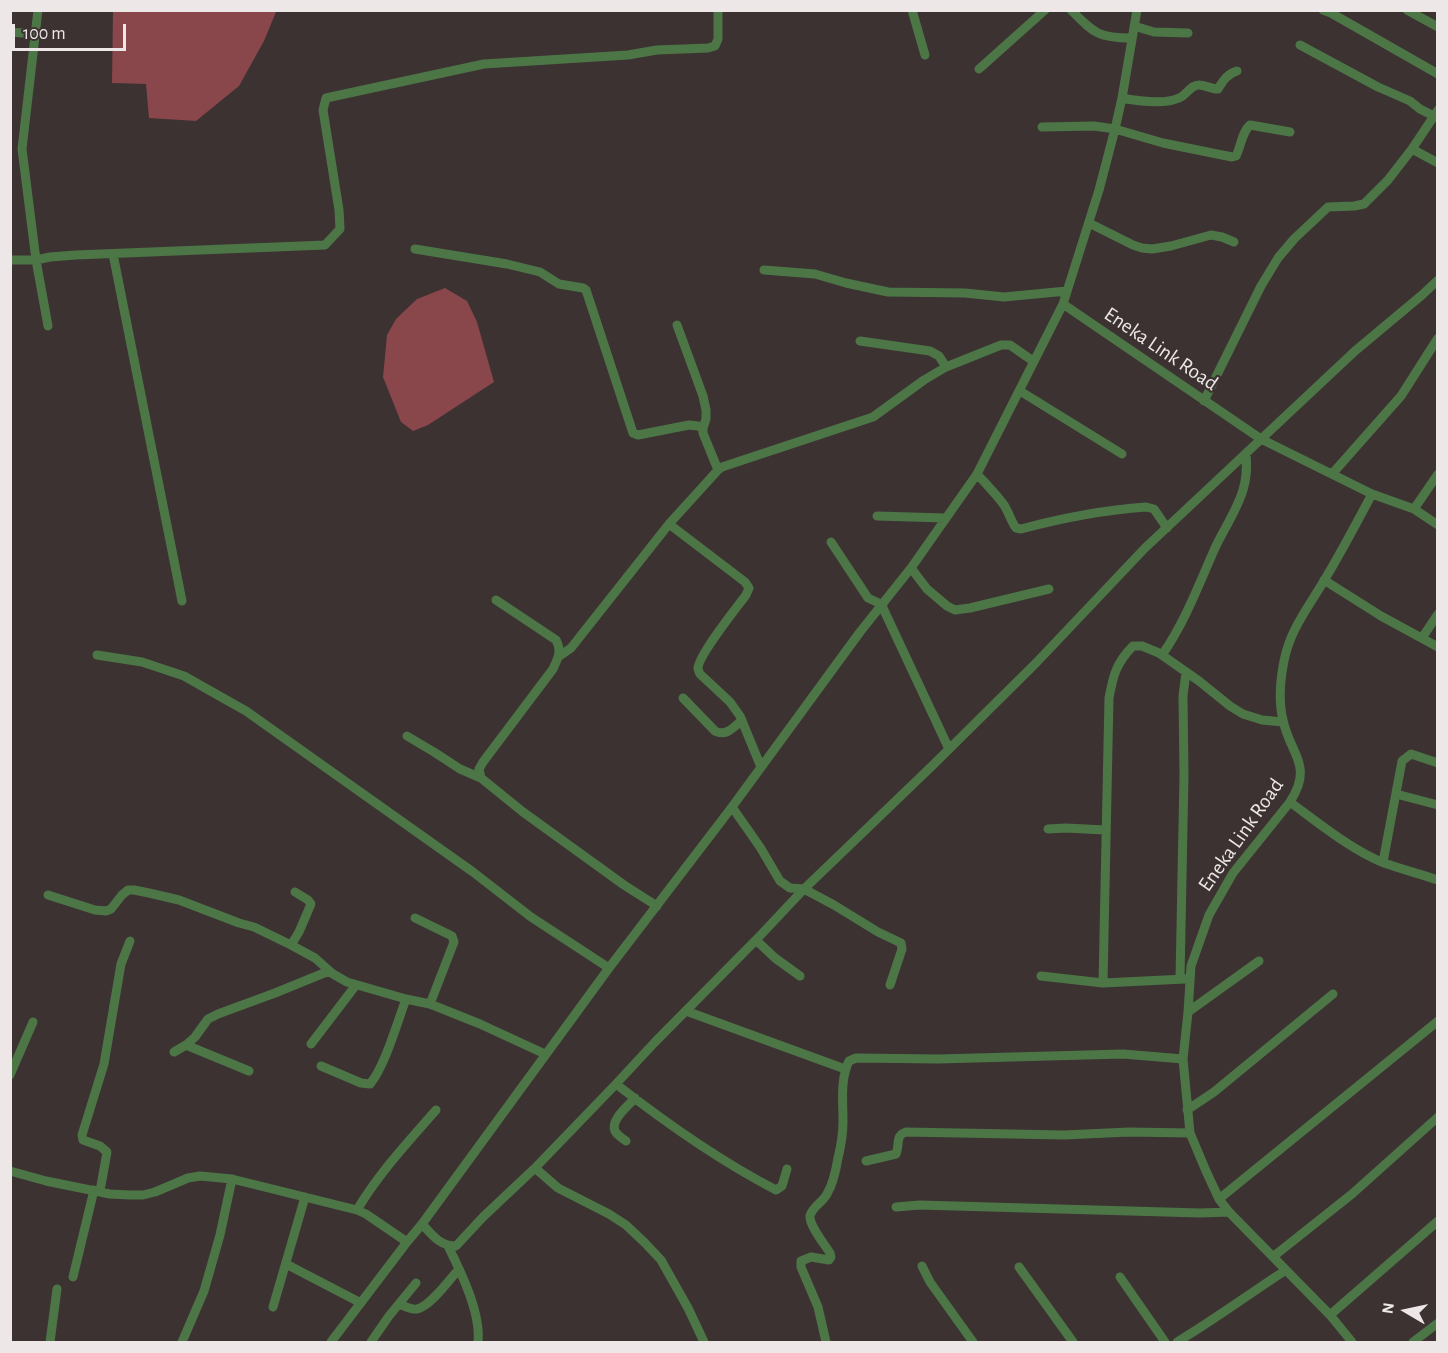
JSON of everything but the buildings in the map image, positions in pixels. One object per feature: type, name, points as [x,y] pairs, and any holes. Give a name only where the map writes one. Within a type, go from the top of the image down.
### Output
[{"type":"street","points":[[38,10],[22,149],[36,260],[48,326]]},
{"type":"street","points":[[10,260],[325,245],[340,229],[323,110],[326,98],[484,64],[708,48],[715,46],[718,39],[718,10]]},
{"type":"street","points":[[912,10],[925,55]]},
{"type":"street","points":[[979,69],[1045,10]]},
{"type":"street","points":[[1071,10],[1086,26],[1099,35],[1112,38],[1132,38]]},
{"type":"street","points":[[331,1342],[422,1224],[545,1054],[732,807],[860,632],[911,568],[977,474],[1063,304],[1089,224],[1115,129],[1137,10]]},
{"type":"street","points":[[1323,10],[1437,74]]},
{"type":"street","points":[[1407,10],[1437,27]]},
{"type":"street","points":[[1134,26],[1154,32],[1188,33]]},
{"type":"street","points":[[10,32],[36,34]]},
{"type":"street","points":[[1204,400],[1261,286],[1278,258],[1294,239],[1328,207],[1364,204],[1388,180],[1436,115],[1420,109],[1410,101],[1378,87],[1300,45]]},
{"type":"street","points":[[1122,98],[1144,102],[1177,99],[1199,85],[1218,89],[1231,73],[1237,71]]},
{"type":"street","points":[[1042,127],[1094,126],[1115,129],[1163,143],[1232,157],[1236,156],[1240,150],[1246,128],[1250,125],[1290,132]]},
{"type":"street","points":[[1412,149],[1437,163]]},
{"type":"street","points":[[1089,224],[1142,248],[1171,246],[1211,235],[1233,242]]},
{"type":"street","points":[[415,249],[507,264],[540,272],[559,284],[583,288],[586,290],[633,434],[688,425],[703,428]]},
{"type":"street","points":[[113,254],[182,601]]},
{"type":"street","points":[[764,270],[815,274],[888,292],[965,293],[1004,297],[1067,291]]},
{"type":"street","points":[[422,1224],[437,1241],[448,1246],[456,1246],[483,1216],[535,1168],[804,889],[1035,663],[1145,548],[1355,351],[1437,280]]},
{"type":"street","name":"Eneka Link Road","points":[[1063,304],[1262,438],[1372,494],[1296,625],[1284,658],[1279,697],[1283,722],[1300,764],[1301,778],[1298,790],[1233,873],[1209,915],[1191,966],[1183,1059],[1190,1133],[1219,1199],[1330,1315],[1352,1342]]},
{"type":"street","points":[[677,325],[703,396],[707,415],[703,433],[718,470]]},
{"type":"street","points":[[1332,474],[1401,396],[1437,338]]},
{"type":"street","points":[[860,341],[930,351],[939,356],[946,367]]},
{"type":"street","points":[[558,657],[571,648],[669,524],[722,467],[873,417],[946,367],[1006,344],[1033,361]]},
{"type":"street","points":[[1020,391],[1122,454]]},
{"type":"street","points":[[1162,655],[1173,639],[1197,592],[1242,492],[1247,470],[1246,453]]},
{"type":"street","points":[[977,474],[1004,505],[1016,528],[1021,529],[1052,520],[1146,507],[1154,509],[1167,528]]},
{"type":"street","points":[[1414,509],[1437,474]]},
{"type":"street","points":[[1372,494],[1414,509],[1437,525]]},
{"type":"street","points":[[877,516],[945,518]]},
{"type":"street","points":[[669,524],[745,582],[749,588],[718,632],[698,668],[700,674],[730,702],[740,716],[761,767]]},
{"type":"street","points":[[831,542],[868,598],[883,605],[949,749]]},
{"type":"street","points":[[911,568],[927,589],[955,610],[1049,589]]},
{"type":"street","points":[[1324,580],[1381,616],[1437,647]]},
{"type":"street","points":[[481,778],[479,769],[483,762],[553,669],[560,647],[556,640],[496,600]]},
{"type":"street","points":[[1422,638],[1437,614]]},
{"type":"street","points":[[1103,983],[1108,698],[1117,666],[1133,646],[1142,646],[1162,655],[1243,714],[1262,720],[1283,722]]},
{"type":"street","points":[[97,656],[142,662],[184,676],[246,711],[473,872],[531,917],[609,968]]},
{"type":"street","points":[[1179,979],[1184,775],[1183,696],[1186,672]]},
{"type":"street","points":[[683,698],[720,734],[726,733],[742,720]]},
{"type":"street","points":[[406,736],[460,770],[481,778],[523,812],[657,906]]},
{"type":"street","points":[[1383,862],[1402,761],[1412,754],[1437,763]]},
{"type":"street","points":[[1396,794],[1437,805]]},
{"type":"street","points":[[1290,802],[1368,855],[1437,880]]},
{"type":"street","points":[[732,807],[780,881],[790,888],[804,889],[901,943],[902,949],[890,985]]},
{"type":"street","points":[[1048,829],[1105,830]]},
{"type":"street","points":[[48,895],[95,910],[106,911],[111,909],[128,890],[179,900],[254,927],[291,945],[315,958],[341,979],[430,1004],[545,1054]]},
{"type":"street","points":[[291,945],[310,904],[308,900],[295,892]]},
{"type":"street","points":[[416,918],[452,936],[454,942],[430,1004]]},
{"type":"street","points":[[756,940],[775,958],[800,976]]},
{"type":"street","points":[[73,1277],[107,1152],[100,1146],[83,1140],[82,1135],[104,1064],[121,964],[130,941]]},
{"type":"street","points":[[1188,1012],[1259,961]]},
{"type":"street","points":[[174,1052],[195,1037],[208,1019],[329,971]]},
{"type":"street","points":[[1041,976],[1103,983],[1190,979]]},
{"type":"street","points":[[311,1044],[356,985]]},
{"type":"street","points":[[1187,1110],[1214,1092],[1333,994]]},
{"type":"street","points":[[321,1066],[361,1083],[370,1084],[375,1078],[406,999]]},
{"type":"street","points":[[686,1011],[845,1069]]},
{"type":"street","points":[[1219,1199],[1437,1020]]},
{"type":"street","points":[[10,1076],[33,1022]]},
{"type":"street","points":[[186,1045],[249,1071]]},
{"type":"street","points":[[826,1342],[818,1307],[801,1267],[801,1261],[808,1257],[829,1260],[831,1257],[811,1223],[810,1217],[828,1192],[838,1160],[843,1121],[842,1096],[845,1069],[849,1061],[856,1058],[938,1059],[1123,1054],[1183,1059]]},
{"type":"street","points":[[616,1084],[697,1142],[776,1190],[782,1186],[786,1169]]},
{"type":"street","points":[[626,1142],[616,1133],[615,1121],[635,1098]]},
{"type":"street","points":[[357,1210],[392,1160],[436,1110]]},
{"type":"street","points":[[1274,1257],[1352,1194],[1437,1117]]},
{"type":"street","points":[[866,1161],[896,1154],[899,1136],[906,1132],[1064,1135],[1129,1132],[1190,1133]]},
{"type":"street","points":[[535,1168],[558,1188],[609,1214],[645,1242],[661,1260],[704,1342]]},
{"type":"street","points":[[10,1171],[46,1181],[130,1196],[155,1192],[188,1178],[200,1176],[232,1179],[357,1210],[407,1242]]},
{"type":"street","points":[[182,1342],[204,1291],[220,1235],[232,1179]]},
{"type":"street","points":[[273,1307],[305,1197]]},
{"type":"street","points":[[896,1207],[920,1205],[1229,1212]]},
{"type":"street","points":[[1330,1315],[1437,1221]]},
{"type":"street","points":[[448,1246],[474,1309],[479,1332],[478,1342]]},
{"type":"street","points":[[286,1264],[361,1303]]},
{"type":"street","points":[[922,1266],[930,1282],[973,1342]]},
{"type":"street","points":[[1019,1267],[1073,1342]]},
{"type":"street","points":[[399,1304],[414,1310],[421,1308],[430,1302],[459,1269]]},
{"type":"street","points":[[1177,1342],[1208,1324],[1286,1270]]},
{"type":"street","points":[[1120,1277],[1165,1342]]},
{"type":"street","points":[[371,1342],[416,1283]]},
{"type":"street","points":[[50,1342],[57,1289]]},
{"type":"street","points":[[1413,1342],[1437,1323]]},
{"type":"shaded area","points":[[113,11],[275,11],[264,41],[239,86],[196,121],[149,118],[146,84],[112,83]]},
{"type":"shaded area","points":[[445,288],[467,301],[477,322],[494,382],[428,425],[413,431],[401,422],[383,377],[387,335],[396,319],[417,299]]}]
